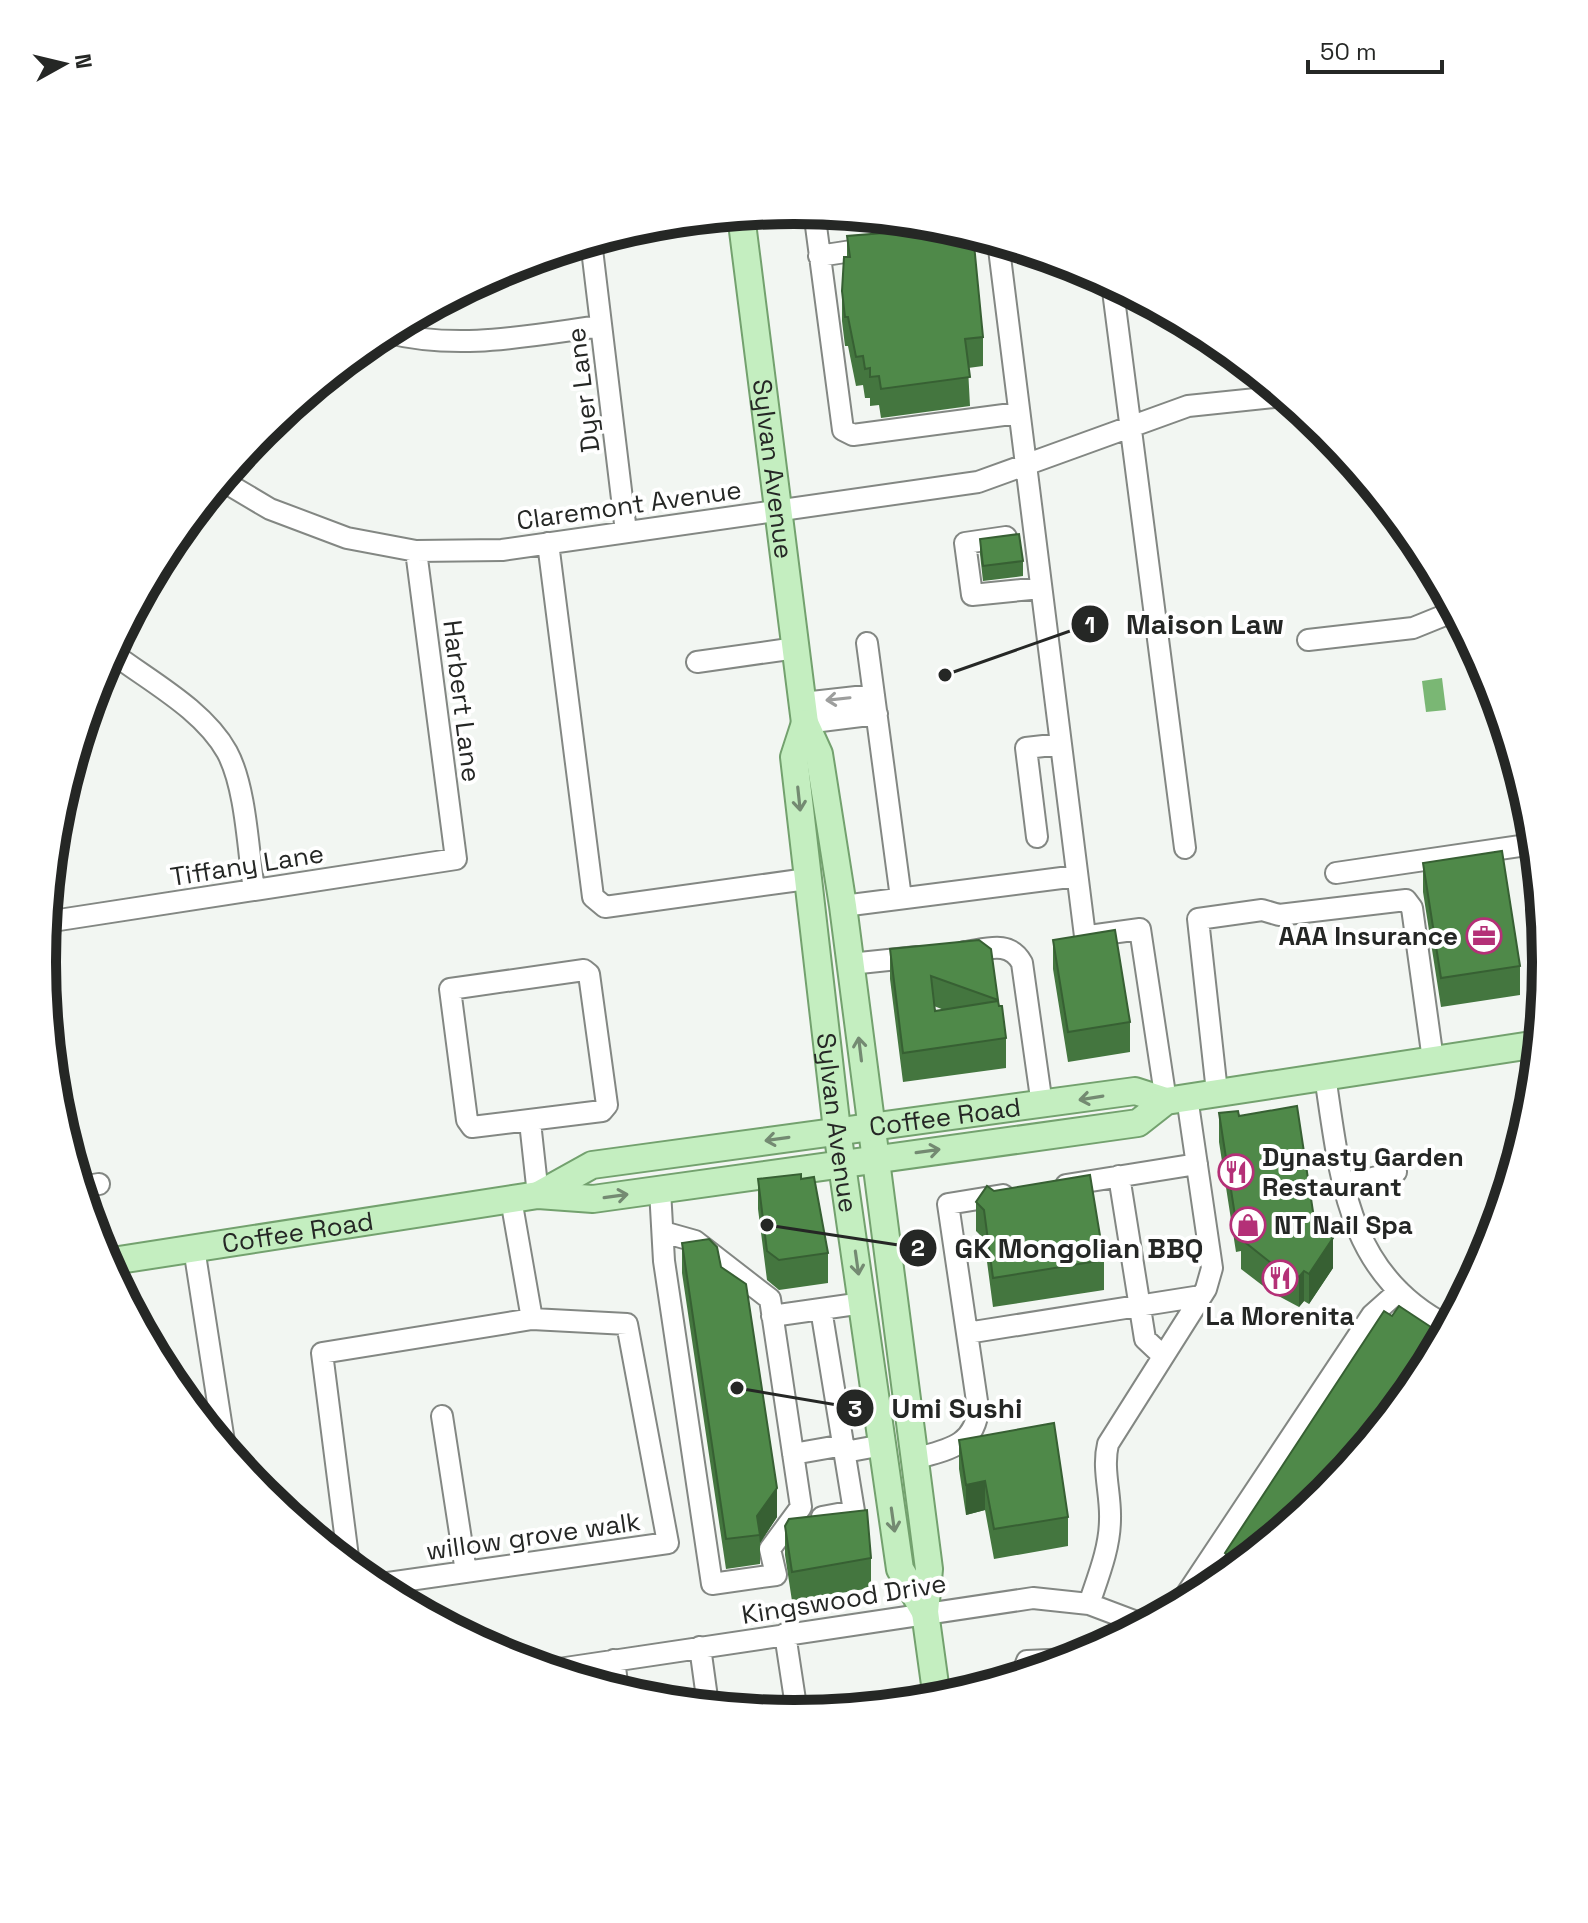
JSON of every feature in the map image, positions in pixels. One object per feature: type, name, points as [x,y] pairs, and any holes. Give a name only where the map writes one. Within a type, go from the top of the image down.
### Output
[{"type":"main road","name":"Sylvan Avenue","points":[[742,225],[804,713],[819,754],[843,906],[873,1159],[929,1569],[925,1612],[935,1685]]},
{"type":"main road","name":"Sylvan Avenue","points":[[804,713],[794,757],[837,1130],[900,1569],[925,1612]]},
{"type":"main road","name":"Coffee Road","points":[[538,1195],[592,1165],[1135,1091],[1176,1099],[1527,1046]]},
{"type":"main road","name":"Coffee Road","points":[[119,1260],[538,1195],[593,1199],[1138,1123],[1176,1099]]},
{"type":"street","points":[[815,224],[843,430],[847,434],[1019,413]]},
{"type":"street","points":[[819,256],[897,245]]},
{"type":"street","name":"Dyer Lane","points":[[592,252],[626,532]]},
{"type":"street","points":[[1000,253],[1077,876],[1077,937],[1140,929],[1176,1099],[1197,1164],[1212,1268],[1201,1296],[1108,1444],[1104,1458],[1110,1519],[1108,1546],[1089,1604]]},
{"type":"street","points":[[1114,297],[1185,848]]},
{"type":"street","points":[[403,336],[426,341],[473,343],[601,326]]},
{"type":"street","name":"Claremont Avenue","points":[[230,486],[270,509],[318,529],[416,551],[502,550],[978,482],[1188,406],[1269,398]]},
{"type":"street","points":[[1034,533],[965,543],[972,595],[1041,588]]},
{"type":"street","points":[[548,543],[593,897],[605,907],[807,879]]},
{"type":"street","name":"Harbert Lane","points":[[416,551],[456,859]]},
{"type":"street","points":[[1308,640],[1413,628],[1445,615]]},
{"type":"street","points":[[867,643],[901,898]]},
{"type":"street","points":[[697,662],[796,648]]},
{"type":"street","points":[[121,659],[202,720],[228,754],[236,774],[254,890]]},
{"type":"street","points":[[804,713],[875,704]]},
{"type":"street","points":[[1037,837],[1026,748],[1061,744]]},
{"type":"street","points":[[1336,873],[1523,846]]},
{"type":"street","name":"Tiffany Lane","points":[[58,920],[456,859]]},
{"type":"street","points":[[843,906],[1077,876]]},
{"type":"street","points":[[1217,1092],[1195,921],[1262,910],[1279,915],[1406,900],[1412,908],[1433,1060]]},
{"type":"street","points":[[850,964],[1008,947],[1016,952],[1022,963],[1042,1105]]},
{"type":"street","points":[[584,970],[589,974],[607,1105],[602,1111],[530,1122],[472,1127],[467,1120],[450,989],[584,970]]},
{"type":"street","points":[[1325,1076],[1342,1186],[1360,1238],[1399,1291],[1439,1320]]},
{"type":"street","points":[[530,1122],[538,1195]]},
{"type":"street","points":[[914,1459],[946,1450],[970,1436],[977,1425],[948,1204],[1197,1164]]},
{"type":"street","points":[[1342,1186],[1396,1172]]},
{"type":"street","points":[[1119,1176],[1145,1339],[1162,1355]]},
{"type":"street","points":[[660,1190],[663,1232],[712,1584],[776,1575],[770,1549],[801,1507],[770,1299],[695,1241],[663,1232]]},
{"type":"street","points":[[511,1199],[532,1319]]},
{"type":"street","points":[[194,1248],[222,1427]]},
{"type":"street","points":[[1196,1580],[1372,1315],[1399,1291]]},
{"type":"street","points":[[967,1333],[1201,1296]]},
{"type":"street","points":[[772,1316],[863,1303]]},
{"type":"street","points":[[790,1522],[854,1511],[821,1309]]},
{"type":"street","name":"willow grove walk","points":[[347,1548],[322,1353],[532,1319],[627,1324],[668,1543],[395,1582]]},
{"type":"street","points":[[442,1416],[466,1572]]},
{"type":"street","points":[[793,1454],[883,1445]]},
{"type":"street","name":"Kingswood Drive","points":[[577,1666],[1033,1598],[1089,1604],[1128,1619]]},
{"type":"street","points":[[785,1634],[795,1700]]},
{"type":"street","points":[[700,1647],[706,1694]]},
{"type":"street","points":[[614,1660],[616,1677]]},
{"type":"shaded area","points":[[1442,678],[1446,710],[1426,712],[1422,681]]},
{"type":"building","points":[[900,232],[974,246],[983,337],[965,339],[970,377],[881,389],[879,376],[870,377],[870,368],[865,369],[863,356],[856,357],[848,317],[845,317],[842,291],[844,257],[850,257],[847,236]]},
{"type":"building","points":[[1019,534],[1023,561],[983,566],[980,539]]},
{"type":"building","points":[[1502,851],[1520,966],[1441,978],[1423,863]]},
{"type":"building","points":[[1115,930],[1130,1022],[1068,1032],[1053,940]]},
{"type":"building","points":[[979,940],[991,949],[998,1000],[931,976],[935,1011],[998,1001],[1002,1006],[1006,1038],[903,1053],[890,949]]},
{"type":"building","points":[[1297,1106],[1315,1225],[1333,1238],[1309,1274],[1304,1271],[1299,1277],[1271,1263],[1241,1239],[1256,1220],[1236,1222],[1219,1113],[1238,1111],[1239,1116]]},
{"type":"building","points":[[801,1174],[801,1179],[814,1177],[828,1253],[779,1260],[767,1251],[758,1179]]},
{"type":"building","points":[[1090,1175],[1104,1260],[993,1278],[984,1210],[976,1202],[987,1186],[994,1191]]},
{"type":"building","points":[[709,1239],[717,1247],[721,1267],[746,1284],[777,1488],[757,1516],[760,1535],[726,1539],[682,1243]]},
{"type":"building","points":[[1399,1306],[1434,1329],[1408,1372],[1349,1448],[1316,1483],[1281,1516],[1230,1557],[1225,1553],[1384,1311],[1392,1316]]},
{"type":"building","points":[[1054,1423],[1068,1517],[994,1529],[985,1481],[966,1485],[959,1440]]},
{"type":"building","points":[[867,1510],[871,1558],[792,1572],[785,1526],[789,1519]]},
{"type":"place","name":"Maison Law","points":[[945,675]]},
{"type":"place","name":"AAA Insurance","points":[[1484,936]]},
{"type":"place","name":"Dynasty Garden Restaurant","points":[[1236,1172]]},
{"type":"place","name":"GK Mongolian BBQ","points":[[767,1225]]},
{"type":"place","name":"NT Nail Spa","points":[[1248,1225]]},
{"type":"place","name":"La Morenita","points":[[1280,1278]]},
{"type":"place","name":"Umi Sushi","points":[[737,1388]]}]
